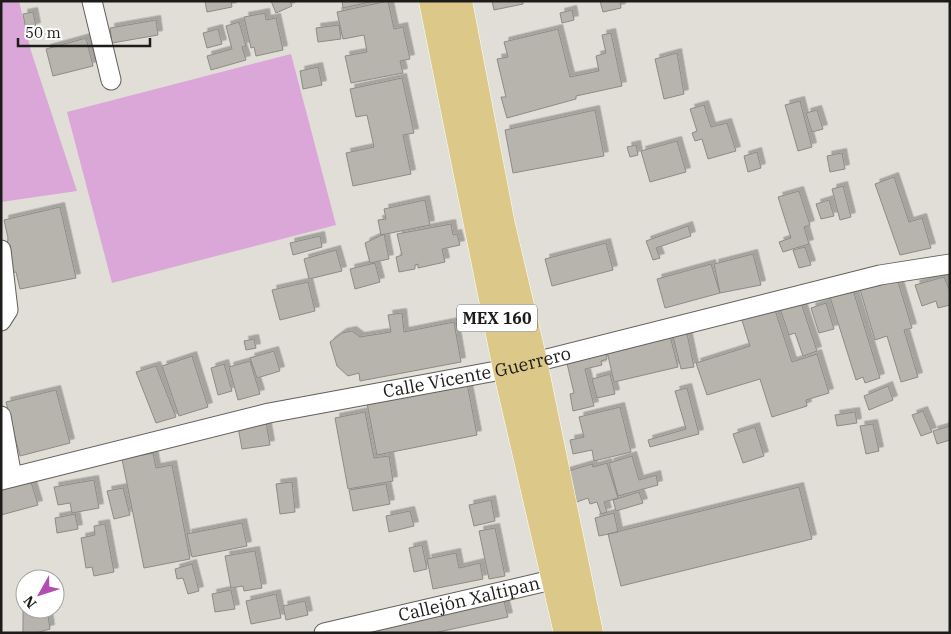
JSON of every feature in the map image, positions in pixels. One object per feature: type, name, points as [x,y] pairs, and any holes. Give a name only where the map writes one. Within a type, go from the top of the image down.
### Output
[{"type":"main road","name":"MEX 160","points":[[433,1],[507,369],[568,633]]},
{"type":"main road","name":"MEX 160","points":[[458,1],[500,225],[533,361],[589,633]]},
{"type":"street","points":[[92,1],[111,80]]},
{"type":"street","points":[[1,250],[8,310],[1,321]]},
{"type":"street","name":"Calle Vicente Guerrero","points":[[7,478],[269,413],[507,369],[880,276],[950,264]]},
{"type":"street","points":[[1,416],[7,478]]},
{"type":"street","name":"Callejón Xaltipan","points":[[324,633],[556,579]]},
{"type":"shaded area","points":[[1,1],[19,1],[31,51],[77,191],[1,202]]},
{"type":"shaded area","points":[[291,54],[336,225],[112,283],[67,112]]},
{"type":"building","points":[[205,1],[231,1],[232,7],[207,12]]},
{"type":"building","points":[[271,1],[290,1],[292,6],[276,13]]},
{"type":"building","points":[[342,1],[374,1],[343,8]]},
{"type":"building","points":[[388,1],[394,29],[403,27],[410,59],[400,61],[403,73],[351,83],[345,56],[367,52],[364,35],[343,39],[337,12]]},
{"type":"building","points":[[492,1],[523,1],[523,4],[494,10]]},
{"type":"building","points":[[600,1],[620,1],[621,8],[603,12]]},
{"type":"building","points":[[572,10],[574,20],[562,23],[560,13]]},
{"type":"building","points":[[33,12],[36,27],[26,30],[23,14]]},
{"type":"building","points":[[265,13],[266,20],[276,18],[283,50],[256,56],[254,47],[251,48],[244,17]]},
{"type":"building","points":[[156,20],[158,35],[112,43],[110,28]]},
{"type":"building","points":[[239,22],[246,46],[242,47],[246,60],[211,70],[207,56],[232,49],[226,26]]},
{"type":"building","points":[[339,25],[341,39],[318,42],[316,28]]},
{"type":"building","points":[[218,29],[222,44],[207,48],[203,33]]},
{"type":"building","points":[[558,29],[570,77],[599,71],[596,56],[606,53],[602,35],[611,33],[622,86],[576,96],[576,99],[507,118],[501,97],[506,97],[497,59],[508,57],[504,42]]},
{"type":"building","points":[[86,38],[93,66],[53,76],[46,49]]},
{"type":"building","points":[[677,53],[684,94],[664,99],[655,59]]},
{"type":"building","points":[[318,67],[322,85],[303,89],[300,71]]},
{"type":"building","points":[[402,78],[414,133],[403,135],[411,174],[353,186],[346,153],[374,147],[367,115],[356,117],[350,89]]},
{"type":"building","points":[[800,101],[812,147],[798,151],[785,105]]},
{"type":"building","points":[[704,105],[711,127],[727,123],[736,151],[708,159],[702,139],[695,141],[692,133],[697,131],[690,109]]},
{"type":"building","points":[[595,110],[604,156],[513,173],[505,130]]},
{"type":"building","points":[[817,110],[823,129],[812,132],[806,113]]},
{"type":"building","points":[[677,141],[686,172],[650,182],[641,151]]},
{"type":"building","points":[[636,145],[638,155],[630,157],[627,147]]},
{"type":"building","points":[[757,152],[761,168],[748,172],[744,156]]},
{"type":"building","points":[[842,153],[845,169],[830,172],[827,156]]},
{"type":"building","points":[[894,177],[909,222],[922,218],[931,248],[900,255],[875,184]]},
{"type":"building","points":[[843,186],[851,217],[840,220],[832,189]]},
{"type":"building","points":[[799,191],[810,225],[804,227],[809,244],[783,252],[779,242],[791,238],[778,197]]},
{"type":"building","points":[[425,200],[430,225],[381,235],[378,220],[386,219],[384,209]]},
{"type":"building","points":[[829,200],[834,216],[821,219],[816,204]]},
{"type":"building","points":[[60,207],[76,278],[20,289],[16,272],[10,273],[6,256],[8,238],[4,220]]},
{"type":"building","points":[[451,224],[453,235],[457,234],[460,245],[442,249],[445,262],[418,268],[418,264],[415,265],[415,269],[399,272],[396,257],[402,255],[397,234]]},
{"type":"building","points":[[688,226],[691,236],[656,248],[660,258],[653,260],[646,241]]},
{"type":"building","points":[[384,234],[389,259],[370,263],[365,243]]},
{"type":"building","points":[[320,236],[322,247],[293,255],[290,243]]},
{"type":"building","points":[[606,243],[613,270],[552,286],[545,259]]},
{"type":"building","points":[[805,247],[811,265],[799,268],[793,250]]},
{"type":"building","points":[[336,250],[342,271],[309,279],[304,259]]},
{"type":"building","points":[[753,254],[761,285],[720,293],[714,264]]},
{"type":"building","points":[[375,263],[380,282],[355,289],[350,269]]},
{"type":"building","points":[[711,264],[720,293],[665,308],[657,279]]},
{"type":"building","points":[[896,275],[912,328],[904,330],[918,377],[901,382],[887,336],[875,340],[859,286]]},
{"type":"building","points":[[944,277],[950,291],[950,305],[938,308],[936,301],[922,306],[915,285]]},
{"type":"building","points":[[308,282],[315,311],[280,320],[272,290]]},
{"type":"building","points":[[853,290],[880,378],[865,383],[863,377],[856,380],[830,297]]},
{"type":"building","points":[[800,300],[817,351],[803,356],[795,333],[789,335],[779,306]]},
{"type":"building","points":[[826,303],[834,329],[819,333],[811,308]]},
{"type":"building","points":[[774,307],[792,362],[817,354],[829,393],[806,400],[807,406],[772,417],[760,379],[707,395],[696,363],[750,346],[741,317]]},
{"type":"building","points":[[402,313],[404,332],[454,322],[461,362],[360,381],[359,373],[348,376],[337,366],[330,342],[342,333],[352,331],[360,337],[391,332],[388,315]]},
{"type":"building","points":[[686,329],[694,367],[681,369],[672,332]]},
{"type":"building","points":[[669,332],[678,367],[614,382],[606,347]]},
{"type":"building","points":[[254,339],[256,348],[246,350],[244,341]]},
{"type":"building","points":[[604,346],[607,359],[601,361],[602,365],[585,369],[594,406],[573,411],[570,394],[574,393],[565,355]]},
{"type":"building","points":[[274,351],[280,371],[257,378],[250,358]]},
{"type":"building","points":[[192,356],[208,407],[179,416],[162,366]]},
{"type":"building","points":[[250,361],[260,394],[238,400],[229,367]]},
{"type":"building","points":[[224,364],[232,391],[218,395],[211,368]]},
{"type":"building","points":[[156,366],[176,417],[156,423],[136,372]]},
{"type":"building","points":[[610,374],[615,394],[597,398],[592,379]]},
{"type":"building","points":[[466,378],[477,435],[377,455],[366,398]]},
{"type":"building","points":[[888,386],[893,400],[869,410],[864,396]]},
{"type":"building","points":[[687,388],[699,434],[650,447],[648,440],[686,429],[675,391]]},
{"type":"building","points":[[56,390],[70,443],[20,456],[6,402]]},
{"type":"building","points":[[620,407],[631,452],[594,461],[592,450],[573,454],[570,440],[584,437],[579,417]]},
{"type":"building","points":[[923,411],[932,432],[921,436],[912,415]]},
{"type":"building","points":[[365,412],[374,458],[389,456],[393,481],[348,489],[335,418]]},
{"type":"building","points":[[855,412],[857,423],[837,426],[835,415]]},
{"type":"building","points":[[266,422],[270,445],[242,449],[238,427]]},
{"type":"building","points":[[873,424],[879,451],[866,454],[860,426]]},
{"type":"building","points":[[950,426],[950,440],[937,444],[933,431]]},
{"type":"building","points":[[755,427],[764,456],[743,463],[733,434]]},
{"type":"building","points":[[153,453],[156,468],[172,465],[190,559],[144,568],[122,459]]},
{"type":"building","points":[[632,456],[639,480],[656,475],[658,485],[618,496],[609,463]]},
{"type":"building","points":[[607,463],[618,498],[604,502],[607,512],[601,514],[597,502],[590,504],[588,498],[574,503],[565,472],[592,464],[593,467]]},
{"type":"building","points":[[29,475],[38,505],[1,515],[1,482]]},
{"type":"building","points":[[94,480],[99,508],[72,513],[70,503],[58,505],[54,487]]},
{"type":"building","points":[[292,482],[295,512],[280,514],[276,484]]},
{"type":"building","points":[[386,484],[390,504],[353,511],[349,490]]},
{"type":"building","points":[[799,487],[812,539],[621,586],[608,534]]},
{"type":"building","points":[[123,488],[130,515],[114,519],[107,491]]},
{"type":"building","points":[[639,492],[643,503],[616,511],[613,500]]},
{"type":"building","points":[[491,500],[495,521],[474,526],[469,505]]},
{"type":"building","points":[[410,511],[414,526],[389,532],[386,516]]},
{"type":"building","points":[[614,513],[618,532],[599,536],[595,518]]},
{"type":"building","points":[[75,514],[78,529],[57,533],[55,518]]},
{"type":"building","points":[[242,523],[247,546],[192,557],[187,534]]},
{"type":"building","points":[[105,524],[114,572],[94,576],[92,567],[86,568],[81,538],[95,535],[94,526]]},
{"type":"building","points":[[495,528],[505,576],[489,579],[479,531]]},
{"type":"building","points":[[422,545],[427,569],[414,572],[409,548]]},
{"type":"building","points":[[255,551],[262,588],[244,591],[243,586],[231,588],[225,556]]},
{"type":"building","points":[[456,553],[459,568],[480,563],[483,579],[433,589],[427,559]]},
{"type":"building","points":[[192,564],[199,591],[188,594],[183,578],[177,579],[175,569]]},
{"type":"building","points":[[231,590],[235,609],[215,612],[212,594]]},
{"type":"building","points":[[276,594],[281,618],[251,624],[246,601]]},
{"type":"building","points":[[305,601],[308,615],[286,620],[283,606]]},
{"type":"building","points":[[504,601],[508,617],[434,633],[360,633]]},
{"type":"building","points":[[23,619],[48,619],[50,629],[36,633],[18,633],[23,632]]}]
